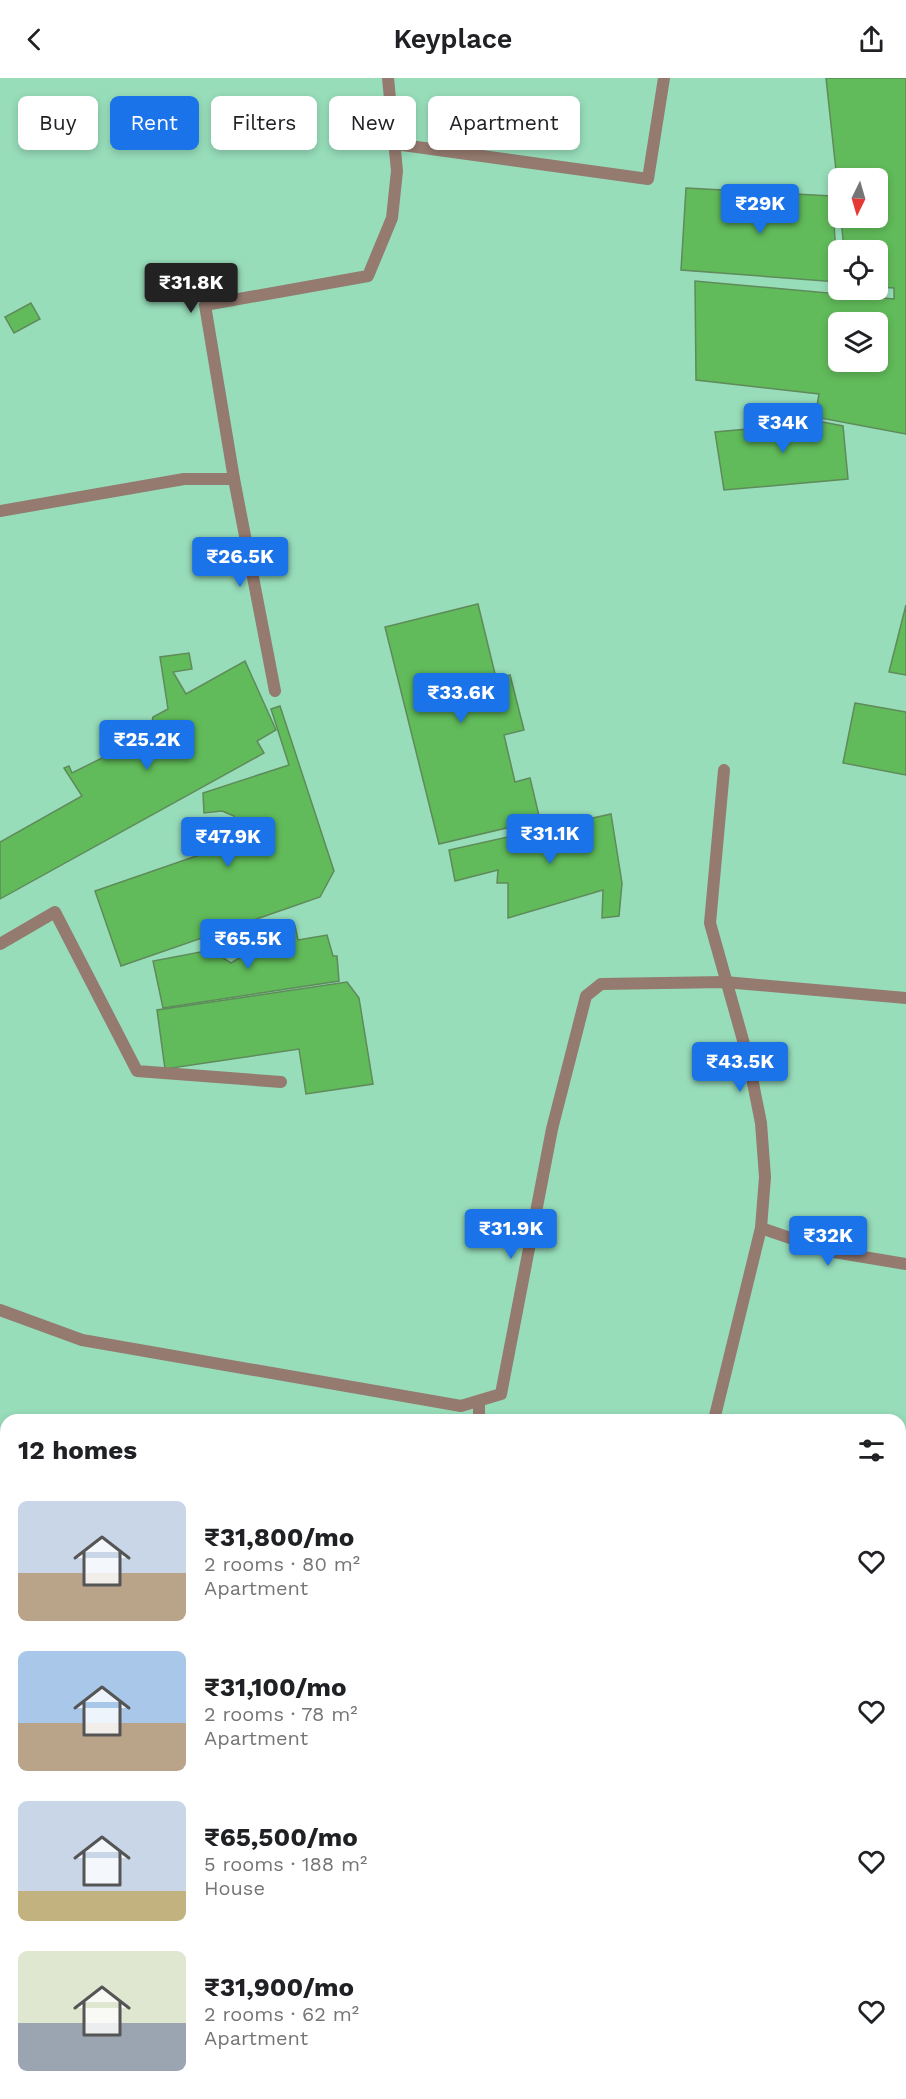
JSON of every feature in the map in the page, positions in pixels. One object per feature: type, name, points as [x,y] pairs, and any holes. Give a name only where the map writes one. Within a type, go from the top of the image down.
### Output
[{"type":"street","points":[[388,78],[390,96]]},
{"type":"street","points":[[416,147],[648,179],[664,78]]},
{"type":"street","points":[[275,691],[234,479],[205,305],[368,276],[392,218],[398,171],[395,150]]},
{"type":"street","points":[[0,511],[184,479],[234,479]]},
{"type":"street","points":[[715,1414],[760,1228],[765,1177],[761,1123],[748,1058],[710,923],[724,770]]},
{"type":"street","points":[[0,944],[55,912],[137,1071],[281,1082]]},
{"type":"street","points":[[0,1310],[82,1340],[461,1406],[501,1394],[552,1129],[586,996],[601,984],[725,982],[906,998]]},
{"type":"street","points":[[760,1228],[828,1251],[906,1264]]},
{"type":"street","points":[[478,1414],[479,1401]]},
{"type":"building","points":[[826,78],[906,78],[906,434],[815,417],[819,394],[696,380],[695,281],[828,293],[828,300],[894,299],[894,288],[888,288],[888,240],[843,240],[842,228],[888,228],[888,168],[836,168]]},
{"type":"building","points":[[686,188],[828,196],[828,228],[834,228],[835,240],[828,240],[828,281],[681,270]]},
{"type":"building","points":[[31,303],[40,319],[14,333],[5,317]]},
{"type":"building","points":[[793,408],[813,410],[812,420],[843,426],[848,479],[724,490],[715,432],[791,425]]},
{"type":"building","points":[[478,604],[496,678],[510,675],[524,730],[504,735],[515,782],[530,778],[540,820],[439,844],[385,627]]},
{"type":"building","points":[[906,605],[906,675],[889,672]]},
{"type":"building","points":[[189,653],[192,669],[173,672],[186,694],[245,661],[276,730],[257,741],[264,753],[0,899],[0,842],[82,796],[64,768],[69,766],[72,773],[118,750],[111,735],[115,734],[120,742],[151,727],[153,717],[168,709],[160,657]]},
{"type":"building","points":[[855,703],[906,712],[906,775],[843,763]]},
{"type":"building","points":[[280,706],[334,871],[320,897],[121,966],[95,891],[237,842],[234,816],[222,811],[204,813],[203,793],[289,765],[271,709]]},
{"type":"building","points":[[611,814],[622,883],[619,916],[602,918],[603,890],[508,918],[508,883],[497,883],[498,870],[455,881],[449,850]]},
{"type":"building","points":[[295,926],[298,940],[327,935],[333,956],[337,956],[339,981],[163,1008],[153,961],[211,950],[231,963],[265,942],[265,932]]},
{"type":"building","points":[[347,982],[359,998],[373,1084],[306,1094],[299,1049],[165,1069],[157,1010]]}]
